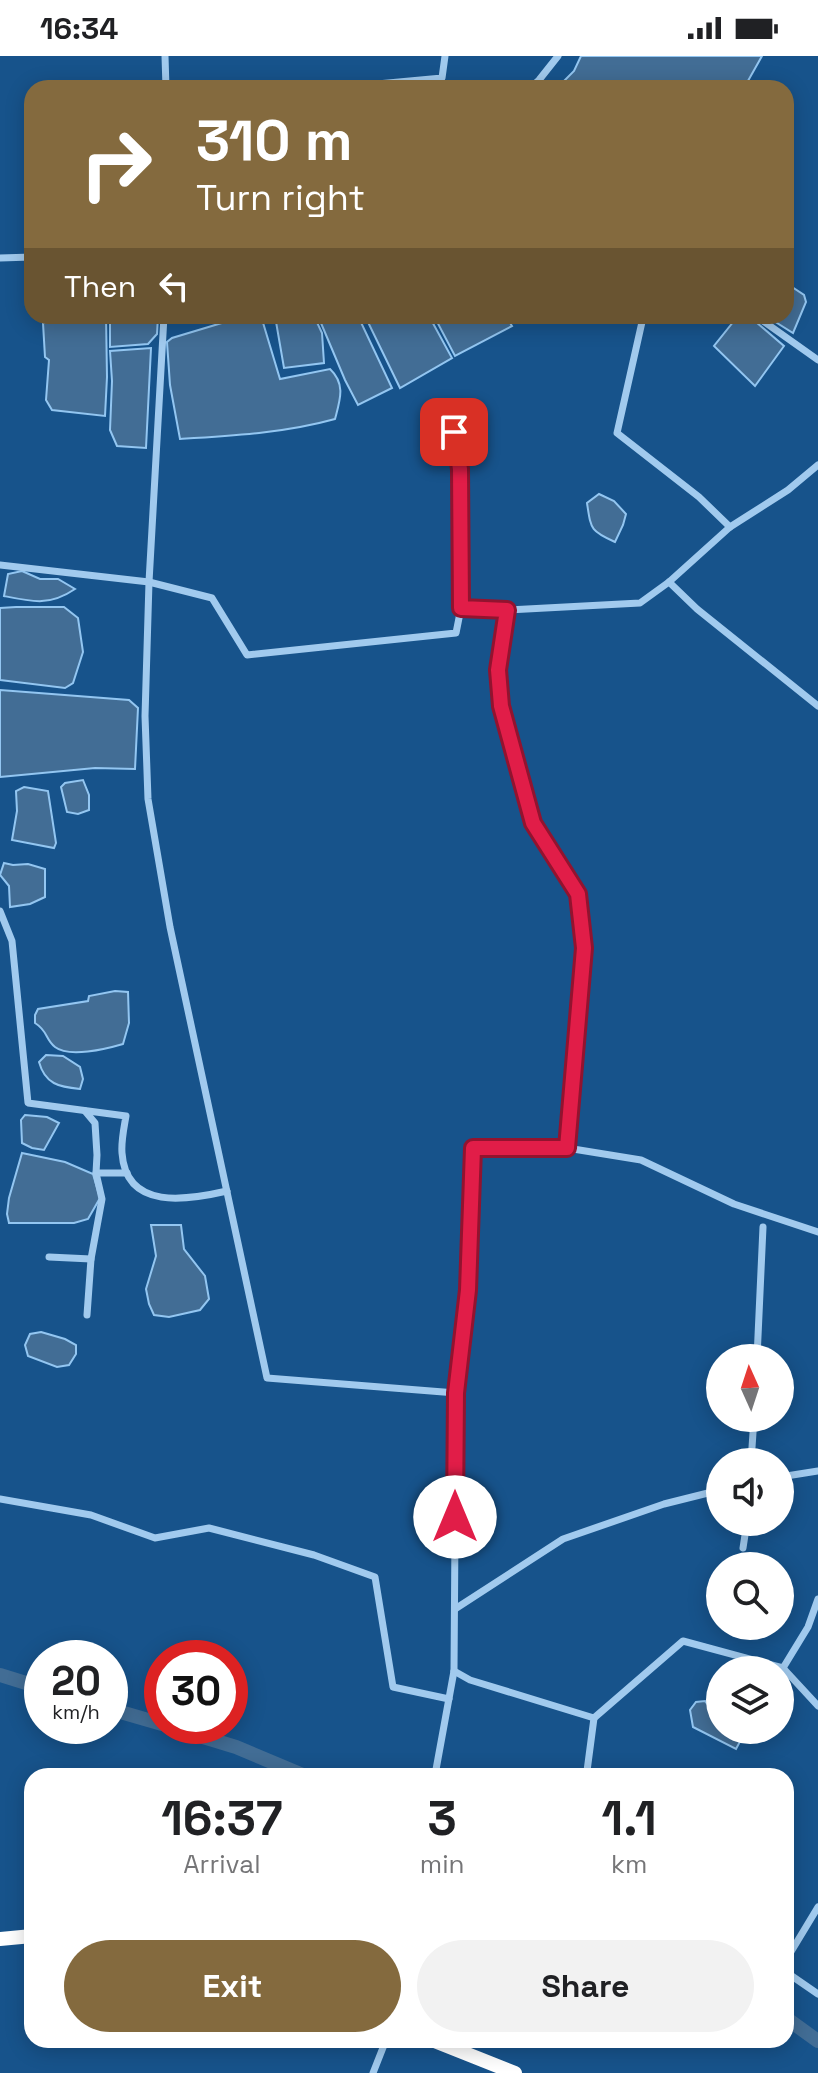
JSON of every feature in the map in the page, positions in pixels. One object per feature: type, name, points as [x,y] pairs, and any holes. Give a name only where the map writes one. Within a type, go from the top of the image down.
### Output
[{"type":"highway","points":[[0,1939],[24,1937]]},
{"type":"highway","points":[[452,2048],[515,2073]]},
{"type":"street","points":[[165,56],[166,80]]},
{"type":"street","points":[[420,80],[442,78],[445,56]]},
{"type":"street","points":[[539,80],[558,56]]},
{"type":"street","points":[[0,258],[24,257]]},
{"type":"street","points":[[164,324],[149,582],[145,716],[148,799],[170,927],[267,1378],[456,1393]]},
{"type":"street","points":[[642,324],[617,433],[699,497],[730,527]]},
{"type":"street","points":[[767,324],[818,360]]},
{"type":"street","points":[[0,565],[149,582],[212,598],[247,655],[456,633],[461,608],[460,469],[454,432],[440,404]]},
{"type":"street","points":[[461,608],[507,610],[640,603],[669,582],[730,527],[788,490],[818,465]]},
{"type":"street","points":[[669,582],[697,609],[818,706]]},
{"type":"street","points":[[507,610],[498,670],[501,706],[533,823],[578,894],[584,948],[567,1148]]},
{"type":"street","points":[[0,911],[12,941],[28,1103],[126,1116],[122,1154],[129,1180],[143,1192],[171,1199],[227,1191]]},
{"type":"street","points":[[85,1111],[95,1123],[96,1173],[102,1199],[91,1259],[87,1315]]},
{"type":"street","points":[[436,1768],[454,1671],[456,1393],[468,1290],[473,1148],[567,1148],[641,1160],[734,1204],[818,1232]]},
{"type":"street","points":[[96,1173],[127,1173]]},
{"type":"street","points":[[758,1344],[763,1227]]},
{"type":"street","points":[[49,1257],[91,1259]]},
{"type":"street","points":[[794,1475],[818,1471]]},
{"type":"street","points":[[455,1609],[563,1539],[664,1504],[706,1494]]},
{"type":"street","points":[[0,1499],[91,1515],[155,1538],[209,1528],[314,1555],[375,1577],[393,1687],[449,1699]]},
{"type":"street","points":[[743,1548],[745,1536]]},
{"type":"street","points":[[790,1656],[808,1627],[818,1599]]},
{"type":"street","points":[[587,1768],[594,1718],[683,1641],[739,1656]]},
{"type":"street","points":[[454,1671],[470,1680],[594,1718]]},
{"type":"street","points":[[794,1680],[818,1706]]},
{"type":"street","points":[[794,1947],[818,1907]]},
{"type":"street","points":[[794,1978],[818,1994]]},
{"type":"street","points":[[373,2073],[383,2048]]},
{"type":"water","points":[[581,56],[762,56],[748,80],[565,80],[574,71]]},
{"type":"water","points":[[794,288],[804,295],[806,302],[793,333],[779,324],[794,324]]},
{"type":"water","points":[[43,324],[106,324],[105,416],[52,410],[46,400],[49,360],[45,357]]},
{"type":"water","points":[[110,324],[158,324],[157,334],[148,344],[110,347]]},
{"type":"water","points":[[218,324],[263,324],[280,379],[330,369],[335,375],[340,392],[335,419],[277,431],[180,439],[170,385],[167,342]]},
{"type":"water","points":[[276,324],[318,324],[322,333],[324,363],[284,368]]},
{"type":"water","points":[[321,324],[362,324],[392,388],[358,405]]},
{"type":"water","points":[[369,324],[433,324],[452,358],[400,388]]},
{"type":"water","points":[[438,324],[512,326],[455,356]]},
{"type":"water","points":[[732,324],[758,324],[784,346],[755,386],[714,346]]},
{"type":"water","points":[[151,348],[146,448],[117,446],[110,430],[110,351]]},
{"type":"water","points":[[599,494],[614,501],[626,514],[615,542],[596,532],[591,524],[587,503]]},
{"type":"water","points":[[22,571],[40,579],[58,579],[75,589],[57,598],[41,601],[4,596],[8,574]]},
{"type":"water","points":[[64,607],[78,618],[83,652],[73,683],[65,688],[0,680],[0,608]]},
{"type":"water","points":[[0,690],[129,700],[138,708],[135,769],[95,768],[0,777]]},
{"type":"water","points":[[83,780],[89,795],[89,810],[78,814],[67,812],[61,787],[65,783]]},
{"type":"water","points":[[24,787],[48,791],[56,843],[54,848],[12,840],[17,811],[16,791]]},
{"type":"water","points":[[4,863],[28,864],[45,869],[45,897],[30,904],[10,907],[9,886],[0,875]]},
{"type":"water","points":[[128,992],[129,1023],[123,1044],[88,1052],[69,1052],[55,1047],[35,1023],[38,1009],[88,1001],[89,996]]},
{"type":"water","points":[[46,1055],[63,1056],[80,1067],[83,1079],[80,1089],[49,1080],[39,1062]]},
{"type":"water","points":[[25,1115],[47,1117],[59,1123],[44,1150],[22,1143],[21,1120]]},
{"type":"water","points":[[22,1153],[65,1162],[93,1174],[100,1198],[88,1219],[74,1223],[9,1223],[9,1198]]},
{"type":"water","points":[[151,1225],[181,1225],[184,1249],[205,1276],[209,1299],[200,1310],[169,1317],[154,1315],[146,1289],[156,1256]]},
{"type":"water","points":[[41,1332],[76,1345],[76,1354],[69,1365],[57,1367],[28,1356],[25,1345],[30,1334]]},
{"type":"water","points":[[696,1702],[706,1702],[706,1734],[693,1727],[690,1710]]},
{"type":"waterway","points":[[0,1675],[24,1682]]},
{"type":"waterway","points":[[128,1714],[144,1719]]},
{"type":"waterway","points":[[226,1744],[286,1768]]},
{"type":"waterway","points":[[794,2024],[818,2041]]},
{"type":"route","points":[[454,432],[460,469],[461,608],[507,610],[498,670],[501,706],[533,823],[578,894],[584,948],[567,1148],[473,1148],[468,1290],[456,1393],[455,1517]]}]
